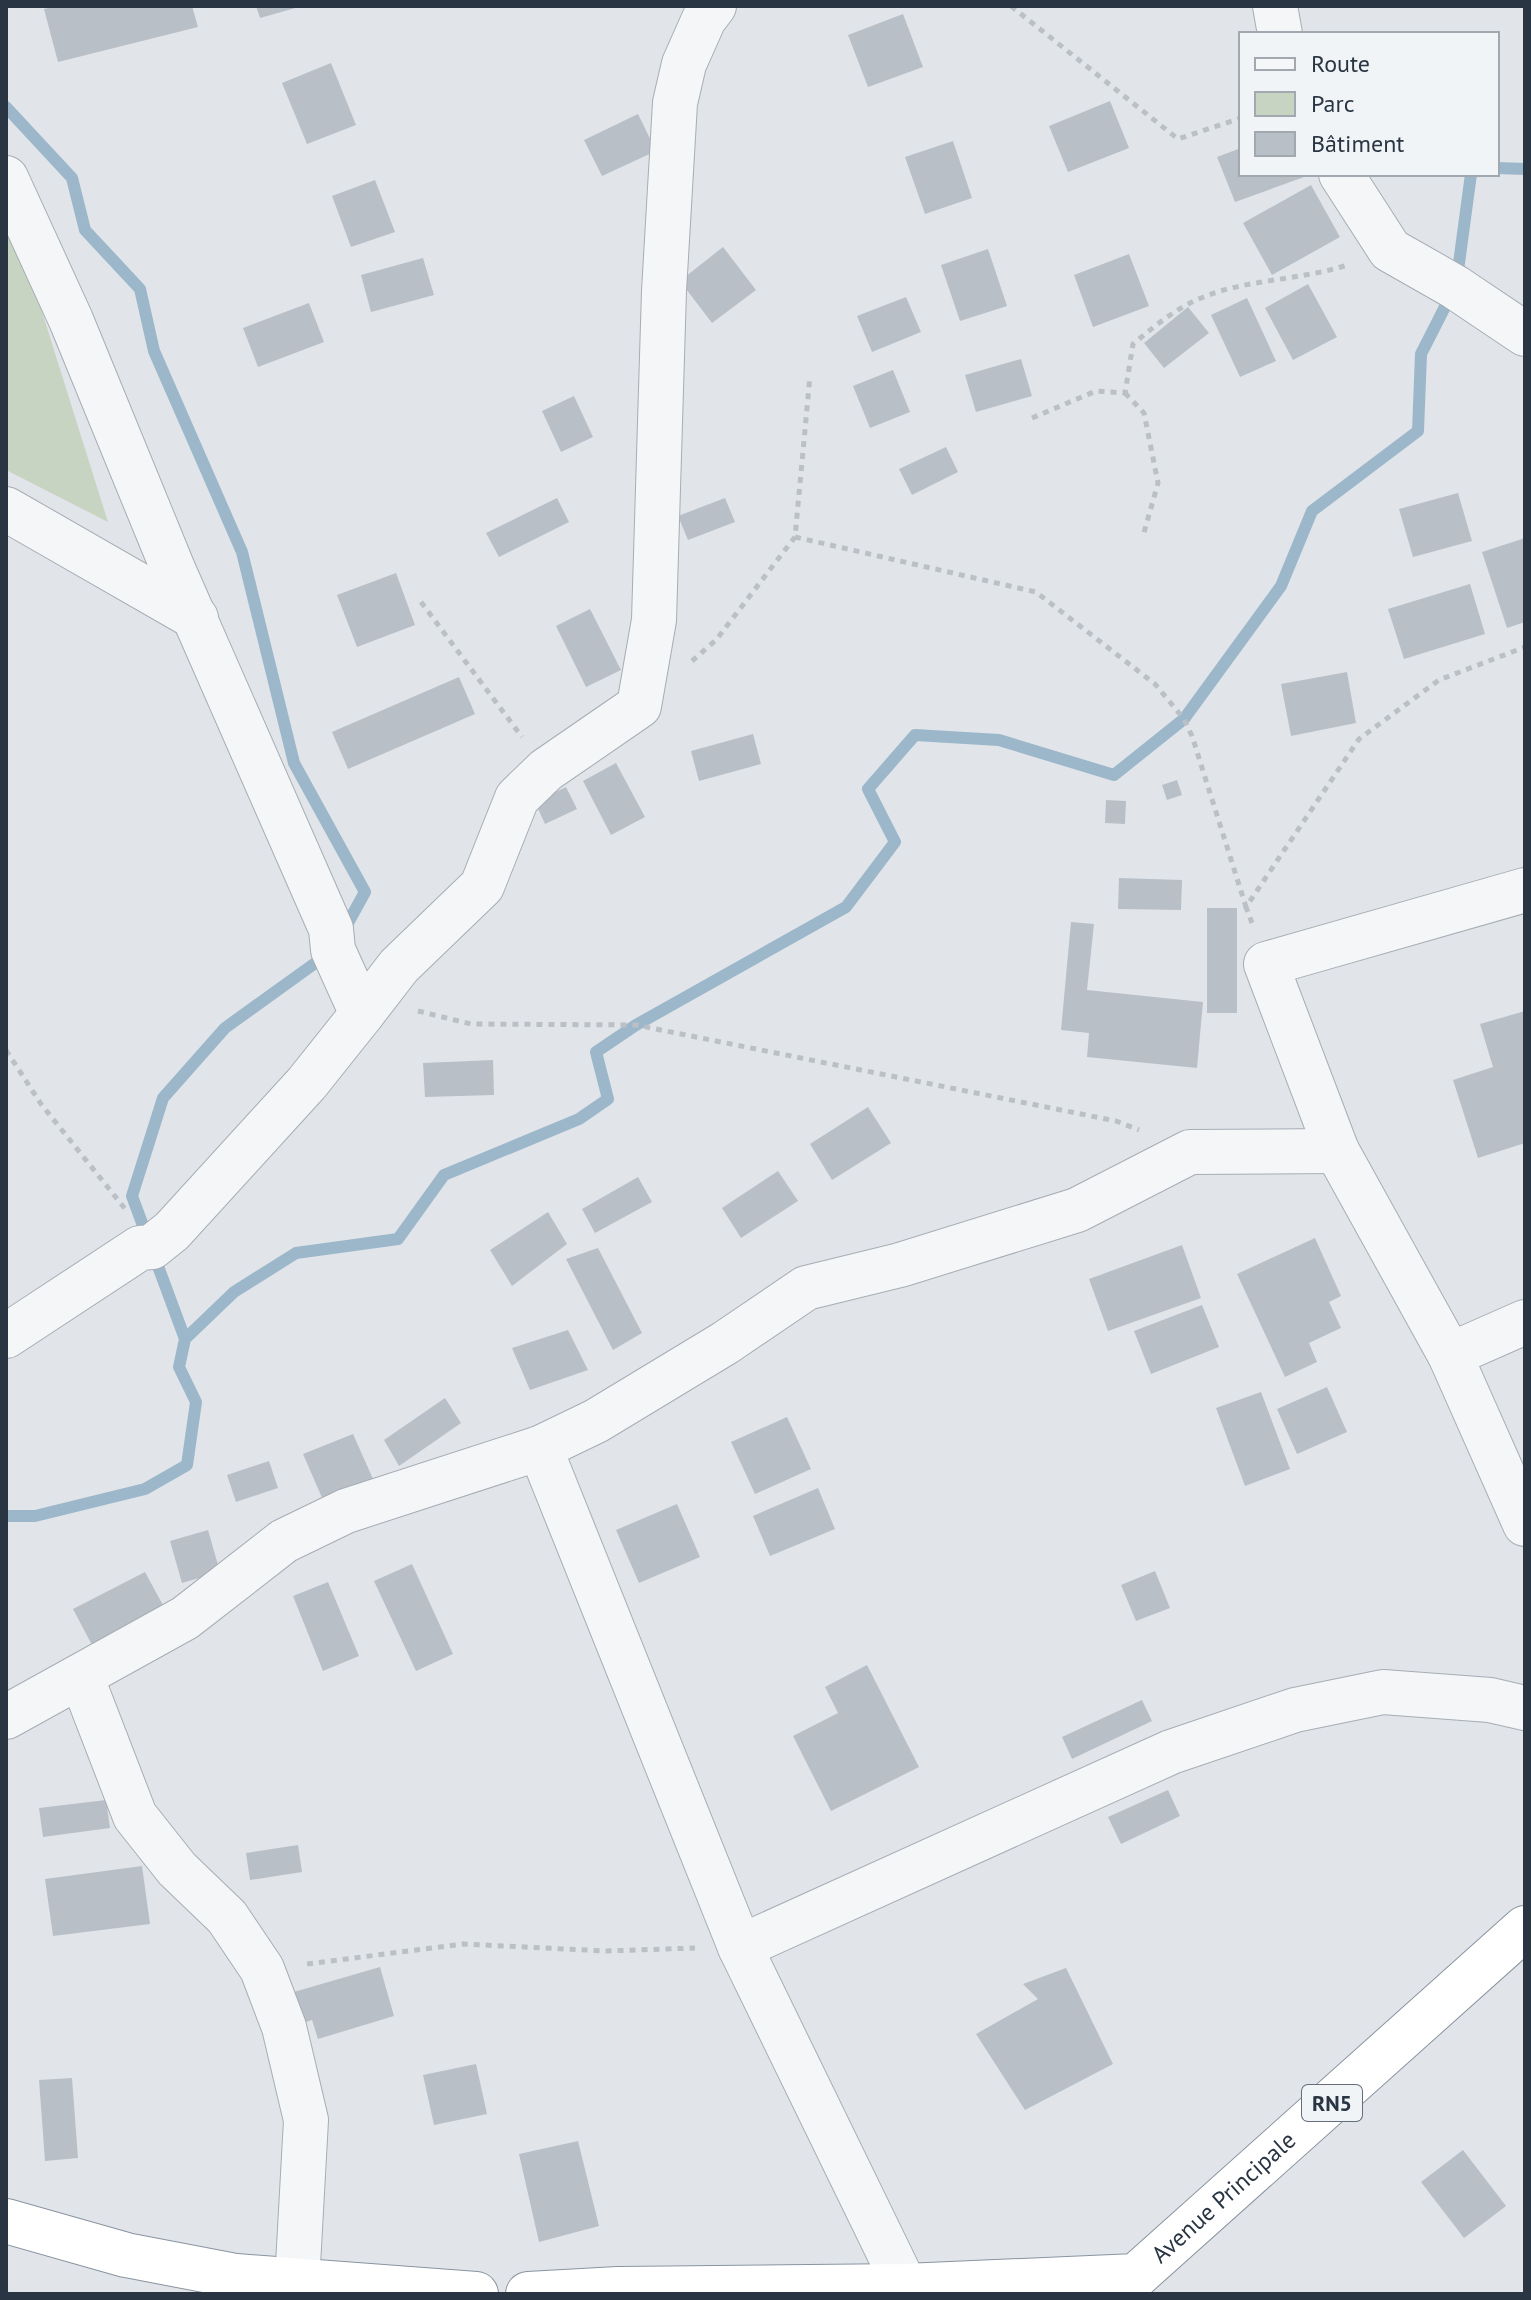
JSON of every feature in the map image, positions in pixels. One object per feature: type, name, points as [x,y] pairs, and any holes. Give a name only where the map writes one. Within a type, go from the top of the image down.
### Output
[{"type":"highway","name":"Avenue Principale","points":[[1126,2285],[1525,1928]]},
{"type":"highway","points":[[6,2221],[126,2255],[236,2276],[297,2283],[476,2294]]},
{"type":"highway","name":"RN5","points":[[528,2294],[1126,2285]]},
{"type":"street","points":[[6,1336],[140,1248],[152,1247],[172,1231],[307,1083],[399,966],[482,886],[517,798],[546,770],[639,706],[654,620],[664,291],[675,103],[684,64],[704,19],[714,6]]},
{"type":"street","points":[[1275,6],[1280,32]]},
{"type":"street","points":[[1342,176],[1390,250],[1525,334]]},
{"type":"street","points":[[6,178],[71,320],[331,929],[333,950],[368,1006]]},
{"type":"street","points":[[6,509],[196,618]]},
{"type":"street","points":[[1525,890],[1266,964],[1337,1151],[1450,1355],[1525,1524]]},
{"type":"street","points":[[6,1717],[185,1618],[284,1541],[346,1511],[540,1448],[596,1421],[725,1343],[806,1288],[900,1265],[1077,1210],[1190,1152],[1337,1151]]},
{"type":"street","points":[[1450,1355],[1525,1322]]},
{"type":"street","points":[[540,1448],[740,1947],[905,2286]]},
{"type":"street","points":[[81,1676],[135,1816],[177,1869],[227,1917],[262,1969],[284,2027],[306,2120],[297,2283]]},
{"type":"street","points":[[740,1947],[1171,1752],[1295,1710],[1383,1692],[1490,1700],[1525,1708]]},
{"type":"path","points":[[1011,6],[1178,139],[1239,119]]},
{"type":"path","points":[[1125,393],[1133,344],[1174,311],[1209,294],[1322,273],[1390,250]]},
{"type":"path","points":[[639,706],[716,640],[795,537],[810,376]]},
{"type":"path","points":[[1032,418],[1096,391],[1125,393],[1144,413],[1158,483],[1143,536]]},
{"type":"path","points":[[795,537],[1036,592],[1155,684],[1184,719],[1192,736],[1266,964]]},
{"type":"path","points":[[421,602],[546,770]]},
{"type":"path","points":[[1246,907],[1359,739],[1439,680],[1525,647]]},
{"type":"path","points":[[368,1006],[471,1024],[636,1025],[1116,1121],[1190,1152]]},
{"type":"path","points":[[6,1050],[41,1104],[130,1215],[140,1248]]},
{"type":"path","points":[[262,1969],[463,1944],[606,1951],[740,1947]]},
{"type":"green space","points":[[6,197],[108,522],[6,470]]},
{"type":"building","points":[[57,6],[192,6],[198,27],[58,62],[44,9]]},
{"type":"building","points":[[256,6],[299,6],[299,7],[260,18]]},
{"type":"building","points":[[903,14],[923,67],[868,87],[848,35]]},
{"type":"building","points":[[331,63],[356,125],[307,144],[282,83]]},
{"type":"building","points":[[1110,101],[1129,148],[1068,172],[1049,126]]},
{"type":"building","points":[[638,114],[656,151],[602,176],[584,140]]},
{"type":"building","points":[[953,141],[972,198],[925,214],[905,157]]},
{"type":"building","points":[[1239,149],[1239,176],[1307,176],[1235,202],[1217,157]]},
{"type":"building","points":[[375,180],[395,232],[351,247],[332,196]]},
{"type":"building","points":[[1311,185],[1340,237],[1272,275],[1243,223]]},
{"type":"building","points":[[723,247],[756,290],[712,323],[680,281]]},
{"type":"building","points":[[988,249],[1007,306],[960,321],[941,265]]},
{"type":"building","points":[[1129,254],[1149,306],[1093,327],[1074,275]]},
{"type":"building","points":[[423,258],[434,295],[371,312],[361,275]]},
{"type":"building","points":[[1308,284],[1337,337],[1293,360],[1265,308]]},
{"type":"building","points":[[906,297],[921,332],[872,352],[857,316]]},
{"type":"building","points":[[1247,298],[1276,361],[1240,377],[1211,315]]},
{"type":"building","points":[[309,303],[324,342],[258,367],[243,328]]},
{"type":"building","points":[[1188,307],[1209,333],[1164,368],[1144,343]]},
{"type":"building","points":[[1021,359],[1032,396],[976,412],[965,375]]},
{"type":"building","points":[[893,370],[910,412],[870,428],[853,386]]},
{"type":"building","points":[[574,396],[593,437],[561,452],[542,411]]},
{"type":"building","points":[[946,447],[958,472],[912,495],[899,469]]},
{"type":"building","points":[[1458,493],[1472,541],[1413,557],[1399,509]]},
{"type":"building","points":[[557,498],[569,522],[499,557],[486,533]]},
{"type":"building","points":[[725,498],[735,522],[688,540],[678,516]]},
{"type":"building","points":[[1525,538],[1525,622],[1507,628],[1482,552]]},
{"type":"building","points":[[396,573],[415,625],[357,647],[337,595]]},
{"type":"building","points":[[1470,584],[1485,634],[1404,659],[1388,609]]},
{"type":"building","points":[[590,609],[621,670],[586,687],[556,626]]},
{"type":"building","points":[[1347,672],[1356,723],[1291,736],[1281,684]]},
{"type":"building","points":[[459,677],[475,714],[348,769],[332,732]]},
{"type":"building","points":[[753,734],[761,764],[699,781],[691,751]]},
{"type":"building","points":[[616,763],[645,817],[611,835],[583,781]]},
{"type":"building","points":[[1177,780],[1182,795],[1167,800],[1162,785]]},
{"type":"building","points":[[566,787],[577,809],[545,824],[535,802]]},
{"type":"building","points":[[1106,800],[1126,801],[1125,824],[1105,823]]},
{"type":"building","points":[[1119,878],[1182,880],[1181,910],[1118,909]]},
{"type":"building","points":[[1207,908],[1237,908],[1237,1013],[1207,1013]]},
{"type":"building","points":[[1071,922],[1094,924],[1087,990],[1203,1002],[1197,1068],[1087,1057],[1089,1033],[1061,1030]]},
{"type":"building","points":[[1525,1011],[1525,1143],[1478,1158],[1453,1080],[1493,1067],[1480,1024]]},
{"type":"building","points":[[493,1060],[494,1095],[425,1097],[423,1063]]},
{"type":"building","points":[[868,1107],[891,1143],[832,1180],[810,1144]]},
{"type":"building","points":[[778,1171],[798,1201],[741,1238],[722,1208]]},
{"type":"building","points":[[638,1177],[652,1202],[595,1233],[582,1209]]},
{"type":"building","points":[[548,1212],[567,1244],[512,1286],[490,1250]]},
{"type":"building","points":[[1315,1238],[1341,1296],[1329,1302],[1341,1328],[1309,1343],[1317,1362],[1285,1377],[1237,1274]]},
{"type":"building","points":[[1182,1245],[1201,1298],[1108,1331],[1089,1279]]},
{"type":"building","points":[[598,1248],[642,1333],[613,1350],[566,1259]]},
{"type":"building","points":[[1202,1305],[1219,1347],[1151,1374],[1134,1331]]},
{"type":"building","points":[[568,1330],[588,1370],[530,1390],[512,1348]]},
{"type":"building","points":[[1327,1387],[1347,1432],[1297,1454],[1277,1409]]},
{"type":"building","points":[[1261,1392],[1290,1469],[1245,1486],[1216,1408]]},
{"type":"building","points":[[445,1398],[461,1423],[399,1466],[384,1440]]},
{"type":"building","points":[[787,1417],[811,1469],[755,1494],[731,1442]]},
{"type":"building","points":[[353,1434],[373,1479],[323,1500],[303,1454]]},
{"type":"building","points":[[269,1461],[278,1488],[236,1502],[227,1475]]},
{"type":"building","points":[[818,1488],[835,1529],[770,1556],[753,1516]]},
{"type":"building","points":[[677,1504],[700,1557],[639,1583],[616,1530]]},
{"type":"building","points":[[208,1530],[220,1572],[182,1583],[170,1541]]},
{"type":"building","points":[[412,1564],[453,1654],[416,1671],[374,1581]]},
{"type":"building","points":[[1155,1571],[1170,1608],[1136,1621],[1121,1585]]},
{"type":"building","points":[[145,1572],[164,1607],[92,1645],[73,1609]]},
{"type":"building","points":[[328,1582],[359,1656],[323,1671],[293,1596]]},
{"type":"building","points":[[867,1665],[919,1767],[831,1811],[793,1736],[838,1713],[825,1687]]},
{"type":"building","points":[[1142,1700],[1152,1721],[1072,1759],[1062,1737]]},
{"type":"building","points":[[1168,1790],[1180,1816],[1121,1844],[1108,1817]]},
{"type":"building","points":[[106,1800],[110,1828],[43,1837],[39,1808]]},
{"type":"building","points":[[298,1845],[302,1872],[250,1880],[246,1853]]},
{"type":"building","points":[[142,1866],[150,1924],[53,1936],[45,1879]]},
{"type":"building","points":[[380,1967],[394,2016],[318,2039],[312,2020],[297,2025],[287,1994]]},
{"type":"building","points":[[1066,1968],[1113,2064],[1025,2110],[976,2034],[1038,1999],[1023,1984]]},
{"type":"building","points":[[476,2064],[487,2114],[434,2125],[423,2075]]},
{"type":"building","points":[[72,2078],[78,2158],[45,2161],[39,2080]]},
{"type":"building","points":[[578,2141],[599,2226],[539,2242],[519,2154]]},
{"type":"building","points":[[1463,2150],[1506,2206],[1464,2238],[1421,2182]]},
{"type":"waterway","points":[[6,107],[72,178],[85,230],[140,289],[154,351],[242,552],[294,763],[365,892],[343,932]]},
{"type":"waterway","points":[[1499,168],[1525,169]]},
{"type":"waterway","points":[[1457,278],[1471,176]]},
{"type":"waterway","points":[[6,1516],[35,1516],[145,1489],[187,1465],[196,1402],[179,1367],[185,1339],[234,1292],[296,1253],[398,1239],[444,1175],[579,1119],[608,1099],[596,1052],[636,1025],[846,907],[895,842],[868,789],[915,735],[999,740],[1114,775],[1184,719],[1281,586],[1312,511],[1418,431],[1421,354],[1451,295]]},
{"type":"waterway","points":[[185,1339],[132,1196],[163,1098],[225,1028],[325,956]]}]
